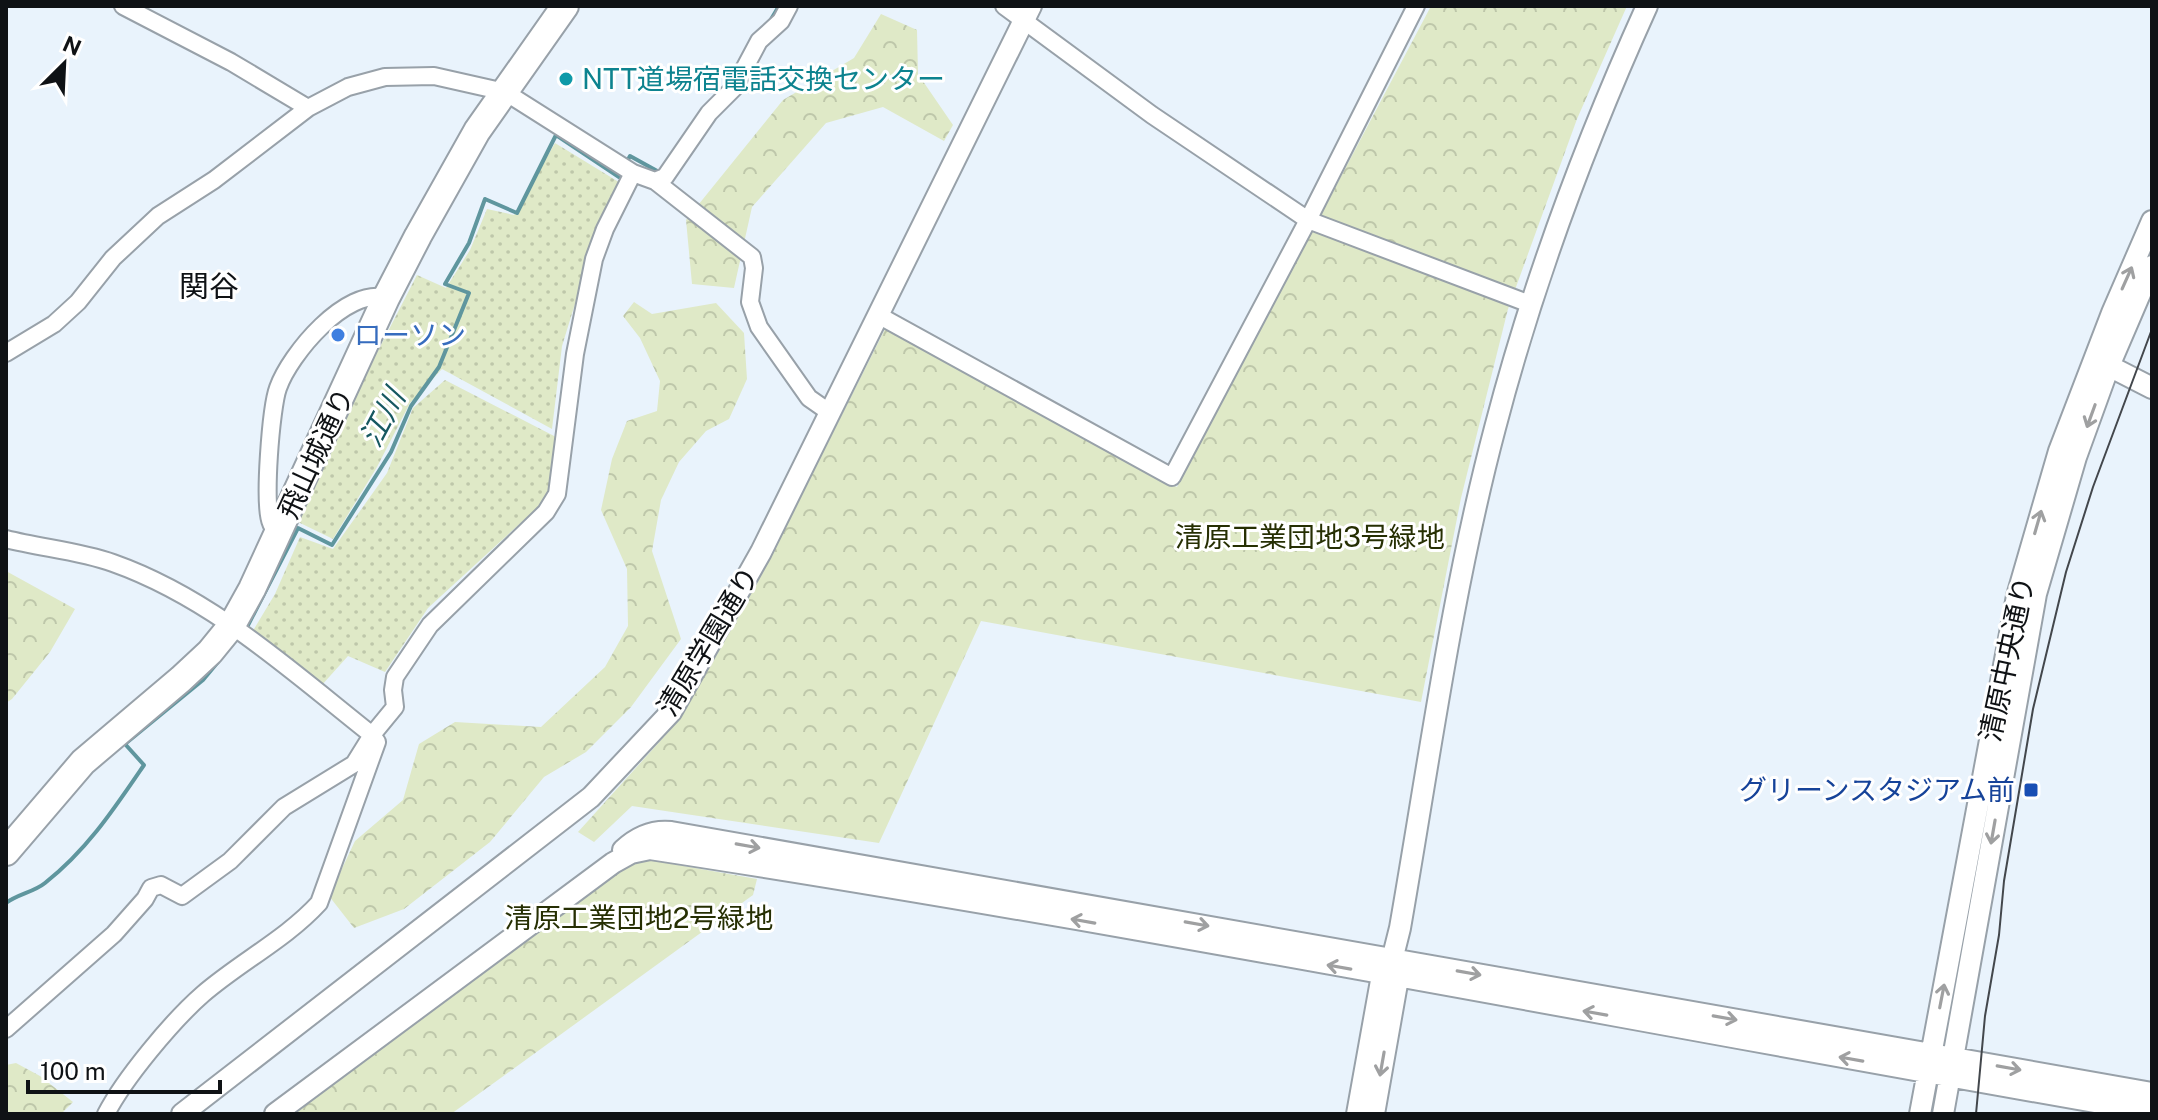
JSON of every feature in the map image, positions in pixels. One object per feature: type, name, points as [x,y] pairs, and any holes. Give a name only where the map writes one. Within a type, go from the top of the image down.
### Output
[{"type":"highway","name":"飛山城通り","points":[[6,852],[83,762],[181,679],[210,652],[232,625],[252,589],[386,298],[446,184],[477,131],[565,6]]},
{"type":"street","points":[[123,6],[231,62],[308,108]]},
{"type":"street","points":[[655,181],[665,177],[709,113],[734,88],[759,41],[781,21],[789,6]]},
{"type":"street","points":[[1004,6],[1027,13],[1152,115],[1308,220],[1530,304]]},
{"type":"street","points":[[878,315],[1172,477],[1308,220],[1416,6]]},
{"type":"street","points":[[1357,1114],[1391,971],[1477,502],[1494,430],[1530,304],[1593,130],[1647,6]]},
{"type":"street","name":"清原学園通り","points":[[182,1114],[591,797],[671,712],[761,552],[1027,13]]},
{"type":"street","points":[[6,353],[54,324],[78,302],[113,258],[158,216],[214,180],[308,108],[348,87],[385,77],[434,76],[505,92],[633,173],[655,181],[752,257],[754,268],[750,302],[759,327],[809,398],[829,412]]},
{"type":"street","points":[[6,1029],[114,934],[151,888],[161,885],[182,896],[230,861],[284,807],[354,764],[395,707],[395,677],[430,625],[546,512],[557,494],[575,354],[594,259],[633,173]]},
{"type":"street","name":"清原中央通り","points":[[1920,1114],[2017,596],[2059,451],[2107,324],[2152,221]]},
{"type":"street","name":"清原中央通り","points":[[1943,1114],[2036,594],[2076,457],[2109,366],[2152,266]]},
{"type":"street","points":[[278,533],[271,523],[268,505],[273,408],[287,368],[316,333],[340,311],[364,298],[386,298]]},
{"type":"street","points":[[2109,366],[2152,388]]},
{"type":"street","points":[[6,539],[112,562],[175,591],[232,625],[377,742],[319,903],[300,923],[202,995],[117,1092],[106,1114]]},
{"type":"street","points":[[275,1114],[613,863],[631,842],[660,831],[1391,971],[1930,1064],[2152,1112]]},
{"type":"street","points":[[1374,1114],[1391,971]]},
{"type":"street","points":[[1951,1068],[2152,1093]]},
{"type":"green space","name":"清原工業団地3号緑地","points":[[1431,6],[1627,6],[1577,119],[1508,309],[1461,498],[1421,702],[981,621],[879,843],[632,806],[594,842],[578,832],[680,719],[762,574],[885,329],[1177,487]]},
{"type":"green space","points":[[881,14],[917,30],[918,74],[953,125],[944,141],[883,107],[826,123],[752,207],[734,288],[692,284],[686,220],[783,100],[854,58]]},
{"type":"green space","points":[[555,143],[622,184],[590,255],[562,346],[552,429],[442,369],[410,403],[377,467],[333,539],[296,521],[331,442],[417,275],[446,288],[470,250],[487,209],[514,215]]},
{"type":"green space","points":[[634,302],[652,314],[716,303],[744,333],[747,379],[729,419],[706,431],[679,462],[661,500],[652,551],[681,639],[631,707],[586,752],[544,777],[490,842],[404,909],[354,928],[329,896],[355,841],[403,800],[419,744],[455,722],[541,727],[605,667],[628,626],[627,569],[601,510],[612,459],[627,421],[657,411],[660,381],[640,338],[623,316]]},
{"type":"green space","points":[[445,380],[556,437],[549,497],[428,608],[385,672],[348,656],[321,686],[251,634],[275,594],[300,537],[333,549],[387,473],[413,408]]},
{"type":"green space","points":[[6,571],[75,609],[50,652],[6,703]]},
{"type":"green space","name":"清原工業団地2号緑地","points":[[636,860],[757,879],[753,895],[451,1114],[288,1114]]},
{"type":"green space","points":[[16,1063],[40,1076],[73,1102],[61,1114],[6,1114],[6,1065]]},
{"type":"waterway","name":"江川","points":[[770,21],[779,6]]},
{"type":"waterway","name":"江川","points":[[245,631],[298,528],[332,545],[391,452],[411,406],[439,367],[469,293],[445,284],[469,243],[485,199],[517,213],[556,135],[619,177],[621,173]]},
{"type":"waterway","name":"江川","points":[[625,165],[630,156],[659,172]]},
{"type":"waterway","name":"江川","points":[[6,903],[45,883],[87,843],[144,765],[125,744],[203,680],[218,662]]},
{"type":"tram line","points":[[1976,1114],[1985,1016],[2033,709],[2066,572],[2093,487],[2152,329]]},
{"type":"place","name":"NTT道場宿電話交換センター","points":[[566,79]]},
{"type":"place","name":"ローソン","points":[[338,335]]},
{"type":"place","name":"グリーンスタジアム前","points":[[2031,790]]},
{"type":"district","name":"関谷","points":[[209,287]]}]
